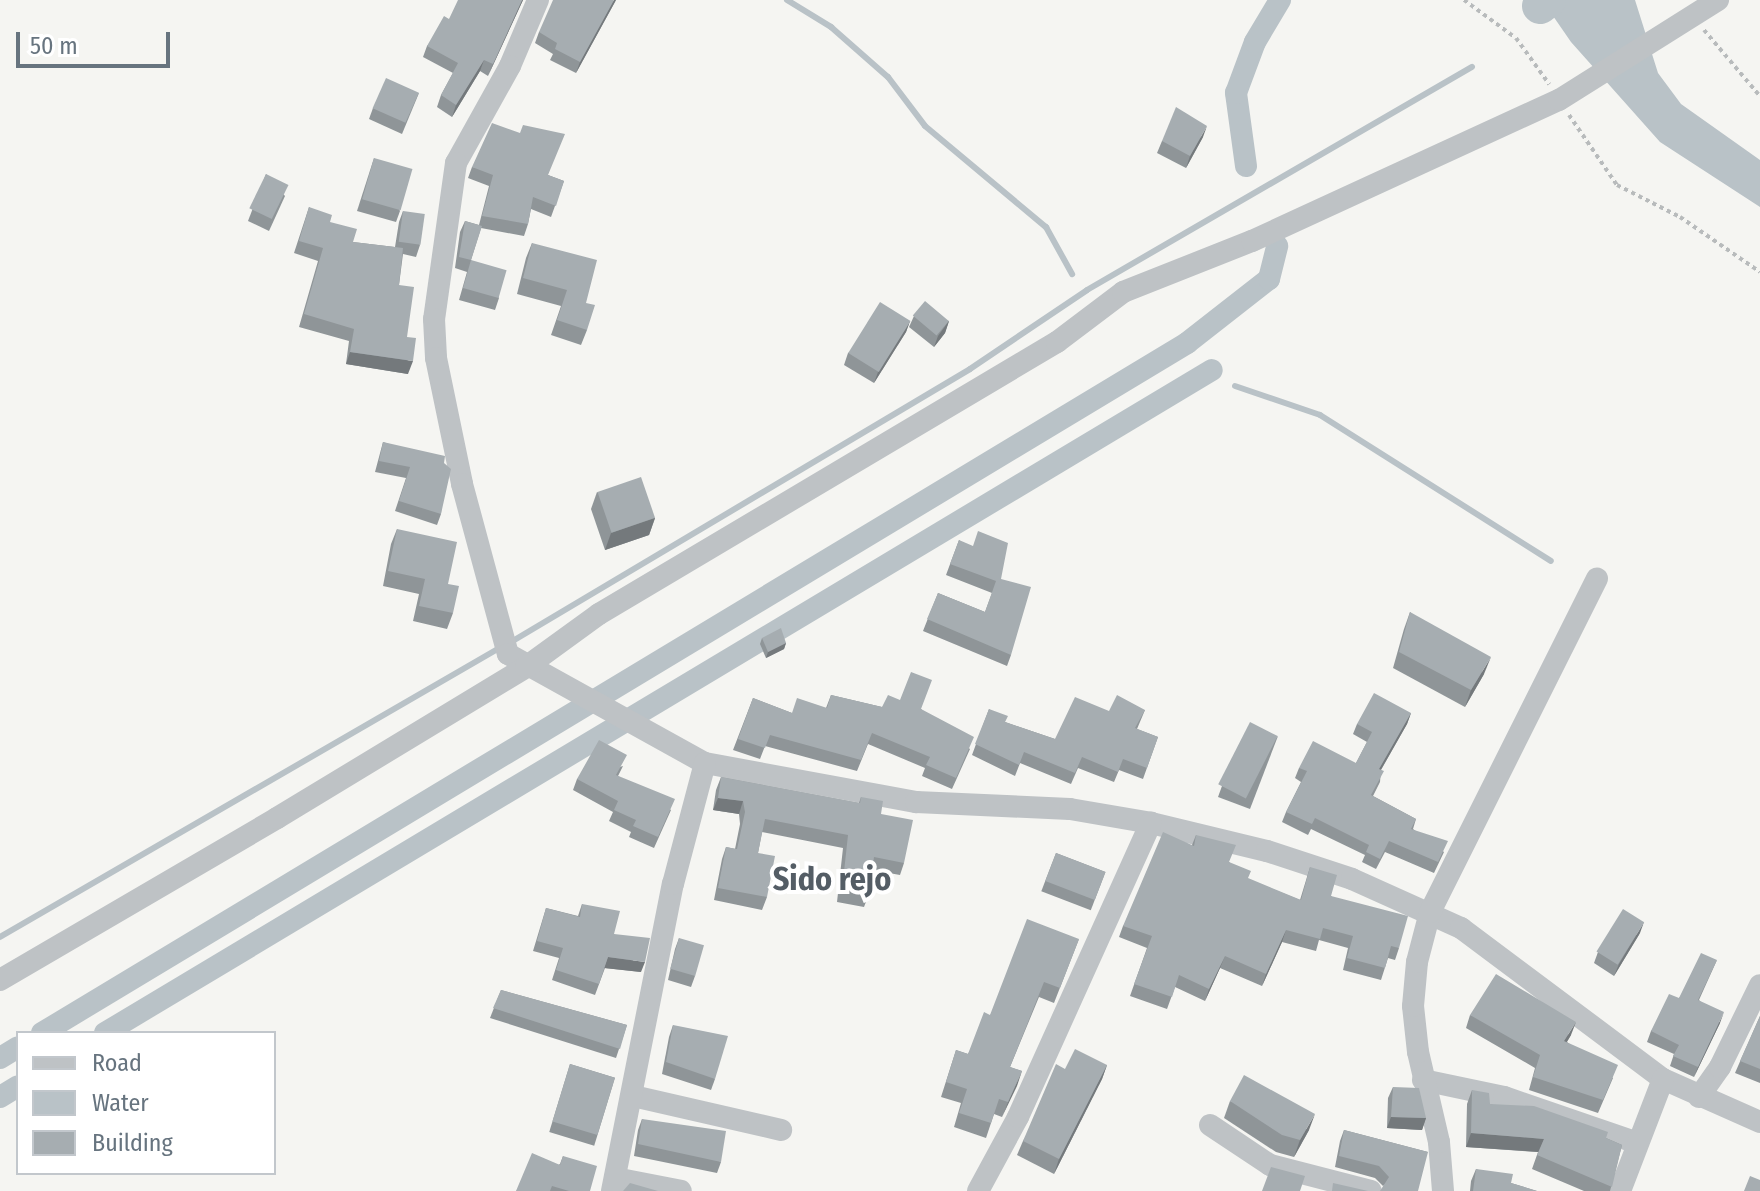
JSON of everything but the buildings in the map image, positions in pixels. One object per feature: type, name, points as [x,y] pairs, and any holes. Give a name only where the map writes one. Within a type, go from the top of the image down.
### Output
[{"type":"street","points":[[538,0],[510,66],[456,163],[434,319],[436,358],[498,632],[517,660],[624,723],[705,763],[916,802],[1070,809],[1151,823],[1267,851],[1430,912],[1544,987],[1663,1079],[1760,1122]]},
{"type":"street","points":[[0,980],[517,660],[1057,342],[1123,292],[1301,219],[1559,100],[1684,15],[1718,0]]},
{"type":"street","points":[[1443,1191],[1439,1142],[1423,1080],[1413,1006],[1417,962],[1430,912],[1597,578]]},
{"type":"street","points":[[681,1191],[613,1184],[673,884],[705,763]]},
{"type":"street","points":[[978,1191],[1018,1117],[1151,823]]},
{"type":"street","points":[[1699,1097],[1720,1067],[1760,985]]},
{"type":"street","points":[[1620,1191],[1635,1142],[1663,1079]]},
{"type":"street","points":[[1423,1080],[1504,1097],[1635,1142]]},
{"type":"street","points":[[633,1096],[781,1130]]},
{"type":"street","points":[[1210,1125],[1270,1165],[1371,1191]]},
{"type":"path","points":[[1464,0],[1516,38],[1617,185],[1680,217],[1760,272]]},
{"type":"path","points":[[1684,15],[1760,96]]},
{"type":"water","points":[[1542,0],[1635,0],[1658,73],[1681,104],[1760,160],[1760,207],[1660,142],[1571,42]]},
{"type":"waterway","points":[[787,0],[831,27],[888,77],[925,126],[1046,227],[1072,274]]},
{"type":"waterway","points":[[1246,166],[1236,93],[1255,42],[1280,0]]},
{"type":"waterway","points":[[1540,6],[1548,0]]},
{"type":"waterway","points":[[511,642],[970,369],[1087,290],[1472,67]]},
{"type":"waterway","points":[[45,1031],[1187,343],[1269,279],[1277,246]]},
{"type":"waterway","points":[[108,1031],[1212,370]]},
{"type":"waterway","points":[[1235,386],[1320,415],[1551,561]]},
{"type":"waterway","points":[[0,937],[501,647]]},
{"type":"waterway","points":[[0,1058],[16,1048]]},
{"type":"waterway","points":[[0,1097],[16,1087]]},
{"type":"district","name":"Sido rejo","points":[[832,879]]}]
